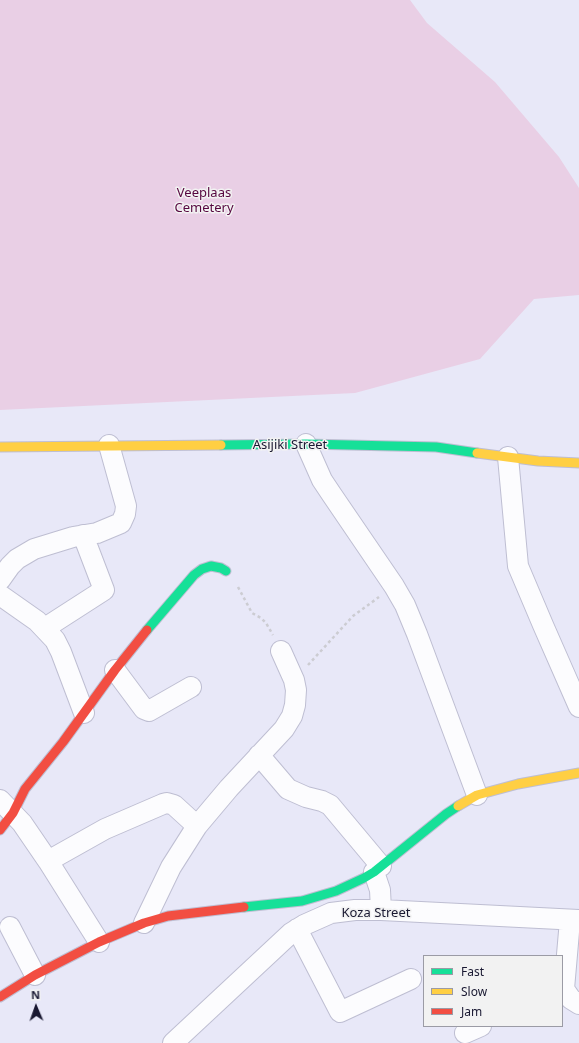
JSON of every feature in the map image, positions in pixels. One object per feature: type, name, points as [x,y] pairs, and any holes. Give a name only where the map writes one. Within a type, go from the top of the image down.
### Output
[{"type":"street","name":"Asijiki Street","points":[[0,447],[306,444],[436,447],[538,461],[579,463]]},
{"type":"street","points":[[306,444],[322,480],[394,586],[405,605],[477,795]]},
{"type":"street","points":[[0,580],[10,566],[24,554],[48,544],[97,533],[121,523],[125,514],[126,506],[109,445]]},
{"type":"street","points":[[508,457],[518,566],[579,707]]},
{"type":"street","points":[[45,628],[104,590],[83,535]]},
{"type":"street","points":[[0,830],[6,807],[25,789],[64,742],[116,670],[163,610],[194,575],[202,569],[212,566],[226,571]]},
{"type":"street","points":[[0,595],[20,608],[45,628],[55,640],[84,713]]},
{"type":"street","points":[[144,923],[171,867],[197,826],[229,788],[284,728],[292,716],[295,705],[296,690],[294,680],[281,651]]},
{"type":"street","points":[[116,670],[144,709],[149,711],[191,687]]},
{"type":"street","points":[[259,755],[288,788],[306,797],[322,801],[330,805],[378,869],[381,910]]},
{"type":"street","points":[[0,997],[35,975],[99,942],[144,923],[168,916],[192,912],[302,901],[347,887],[378,869],[446,814],[477,795],[511,786],[579,774]]},
{"type":"street","points":[[48,861],[105,829],[167,803],[174,805],[197,826]]},
{"type":"street","points":[[6,807],[22,823],[99,942]]},
{"type":"street","name":"Koza Street","points":[[173,1043],[255,968],[280,942],[304,925],[331,913],[354,910],[381,910],[574,920]]},
{"type":"street","points":[[574,920],[563,990],[571,999],[579,1004]]},
{"type":"street","points":[[10,927],[35,975]]},
{"type":"street","points":[[297,929],[340,1012],[411,979]]},
{"type":"path","points":[[226,571],[232,578],[252,613],[266,622],[281,651]]},
{"type":"path","points":[[294,680],[353,616],[394,586]]},
{"type":"green space","name":"Veeplaas Cemetery","points":[[0,0],[410,0],[427,23],[495,82],[559,157],[579,188],[579,295],[534,299],[480,359],[355,393],[0,410]]},
{"type":"traffic: fast","points":[[221,445],[306,444],[436,447],[477,453]]},
{"type":"traffic: fast","points":[[147,630],[194,575],[202,569],[211,566],[221,568],[226,571]]},
{"type":"traffic: fast","points":[[244,907],[302,901],[336,891],[364,878],[374,872],[458,806]]},
{"type":"traffic: slow","points":[[0,447],[221,445]]},
{"type":"traffic: slow","points":[[477,453],[538,461],[579,463]]},
{"type":"traffic: slow","points":[[458,806],[477,795],[518,784],[579,773]]},
{"type":"traffic: jam","points":[[0,830],[13,813],[25,789],[63,742],[115,670],[147,630]]},
{"type":"traffic: jam","points":[[0,997],[35,975],[99,942],[144,923],[168,916],[244,907]]}]
